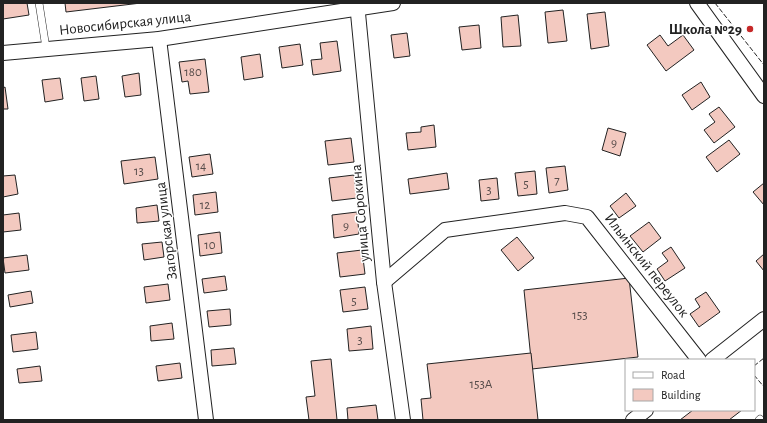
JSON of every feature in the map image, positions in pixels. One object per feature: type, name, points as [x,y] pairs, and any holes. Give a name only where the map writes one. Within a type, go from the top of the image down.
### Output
[{"type":"street","name":"Новосибирская улица","points":[[3,53],[159,39],[357,5],[393,3]]},
{"type":"street","points":[[697,3],[764,96]]},
{"type":"street","name":"улица Сорокина","points":[[357,5],[384,282],[403,420]]},
{"type":"street","name":"Загорская улица","points":[[159,39],[206,420]]},
{"type":"street","name":"Ильинский переулок","points":[[384,282],[445,230],[565,213],[587,217],[698,359]]},
{"type":"street","points":[[713,359],[764,319]]},
{"type":"street","points":[[633,420],[645,411]]},
{"type":"lane","points":[[39,3],[46,48]]},
{"type":"building","points":[[3,3],[27,3],[29,15],[3,19]]},
{"type":"building","points":[[65,3],[141,3],[66,12]]},
{"type":"building","points":[[563,10],[567,41],[548,43],[545,12]]},
{"type":"building","points":[[605,12],[609,46],[591,49],[587,14]]},
{"type":"building","points":[[518,15],[521,46],[503,47],[501,17]]},
{"type":"building","points":[[479,25],[481,48],[462,50],[459,27]]},
{"type":"building","points":[[407,33],[410,56],[394,58],[391,35]]},
{"type":"building","points":[[660,35],[668,46],[683,35],[694,50],[666,71],[647,45]]},
{"type":"building","points":[[337,41],[341,71],[313,75],[311,60],[322,59],[320,43]]},
{"type":"building","points":[[300,44],[303,65],[282,68],[279,47]]},
{"type":"building","points":[[260,54],[263,77],[244,80],[241,57]]},
{"type":"building","points":[[205,59],[209,92],[190,94],[188,81],[182,82],[179,62]]},
{"type":"building","points":[[139,73],[141,95],[125,97],[122,76]]},
{"type":"building","points":[[96,76],[99,99],[84,101],[81,78]]},
{"type":"building","points":[[60,78],[63,99],[45,102],[42,80]]},
{"type":"building","points":[[701,82],[710,97],[692,110],[682,95]]},
{"type":"building","points":[[5,87],[8,109],[3,109],[3,88]]},
{"type":"building","points":[[719,107],[735,127],[714,143],[704,130],[715,122],[709,114]]},
{"type":"building","points":[[434,125],[436,147],[408,150],[406,133],[421,132],[421,127]]},
{"type":"building","points":[[608,128],[626,133],[620,156],[602,150]]},
{"type":"building","points":[[351,138],[354,162],[328,165],[325,141]]},
{"type":"building","points":[[729,140],[740,154],[717,172],[706,157]]},
{"type":"building","points":[[210,154],[213,174],[192,177],[189,157]]},
{"type":"building","points":[[155,157],[158,179],[124,184],[121,161]]},
{"type":"building","points":[[565,166],[568,190],[549,193],[546,168]]},
{"type":"building","points":[[535,171],[537,194],[518,196],[515,173]]},
{"type":"building","points":[[447,173],[449,189],[410,194],[408,179]]},
{"type":"building","points":[[15,175],[18,194],[3,197],[3,176]]},
{"type":"building","points":[[354,175],[357,198],[332,201],[329,178]]},
{"type":"building","points":[[497,178],[499,199],[481,201],[479,180]]},
{"type":"building","points":[[764,183],[764,205],[753,192]]},
{"type":"building","points":[[216,192],[218,212],[195,215],[193,195]]},
{"type":"building","points":[[626,193],[636,206],[619,218],[610,206]]},
{"type":"building","points":[[157,205],[159,221],[137,223],[136,208]]},
{"type":"building","points":[[357,212],[359,234],[334,238],[332,215]]},
{"type":"building","points":[[19,213],[21,230],[3,232],[3,215]]},
{"type":"building","points":[[649,222],[661,238],[643,252],[630,236]]},
{"type":"building","points":[[220,232],[222,253],[200,256],[198,235]]},
{"type":"building","points":[[517,237],[534,258],[518,271],[501,250]]},
{"type":"building","points":[[162,242],[164,257],[144,260],[142,244]]},
{"type":"building","points":[[671,247],[685,268],[665,281],[657,269],[668,261],[662,253]]},
{"type":"building","points":[[362,250],[365,274],[340,277],[337,253]]},
{"type":"building","points":[[764,254],[764,271],[756,261]]},
{"type":"building","points":[[27,255],[29,270],[5,273],[3,258]]},
{"type":"building","points":[[225,276],[227,290],[204,293],[202,279]]},
{"type":"building","points":[[629,278],[638,357],[532,369],[524,290]]},
{"type":"building","points":[[168,284],[170,300],[146,303],[144,287]]},
{"type":"building","points":[[365,287],[368,309],[343,312],[340,290]]},
{"type":"building","points":[[31,291],[33,303],[10,307],[8,295]]},
{"type":"building","points":[[706,292],[720,312],[699,327],[690,314],[700,307],[695,299]]},
{"type":"building","points":[[230,309],[231,325],[209,327],[207,311]]},
{"type":"building","points":[[172,323],[174,339],[151,341],[150,326]]},
{"type":"building","points":[[371,326],[373,349],[349,351],[347,329]]},
{"type":"building","points":[[36,332],[38,349],[13,352],[11,335]]},
{"type":"building","points":[[234,348],[236,364],[212,366],[211,350]]},
{"type":"building","points":[[531,353],[538,420],[423,420],[421,399],[431,398],[427,364]]},
{"type":"building","points":[[331,359],[337,420],[309,420],[306,397],[315,396],[311,361]]},
{"type":"building","points":[[180,363],[182,378],[158,381],[156,366]]},
{"type":"building","points":[[40,366],[42,381],[19,383],[17,369]]},
{"type":"building","points":[[376,405],[378,420],[348,420],[347,408]]},
{"type":"building","points":[[692,411],[741,411],[729,420],[680,420]]},
{"type":"fence","points":[[715,3],[764,65]]},
{"type":"fence","points":[[755,365],[764,358]]},
{"type":"fence","points":[[755,376],[764,387]]},
{"type":"place","name":"Школа №29","points":[[750,29]]}]
